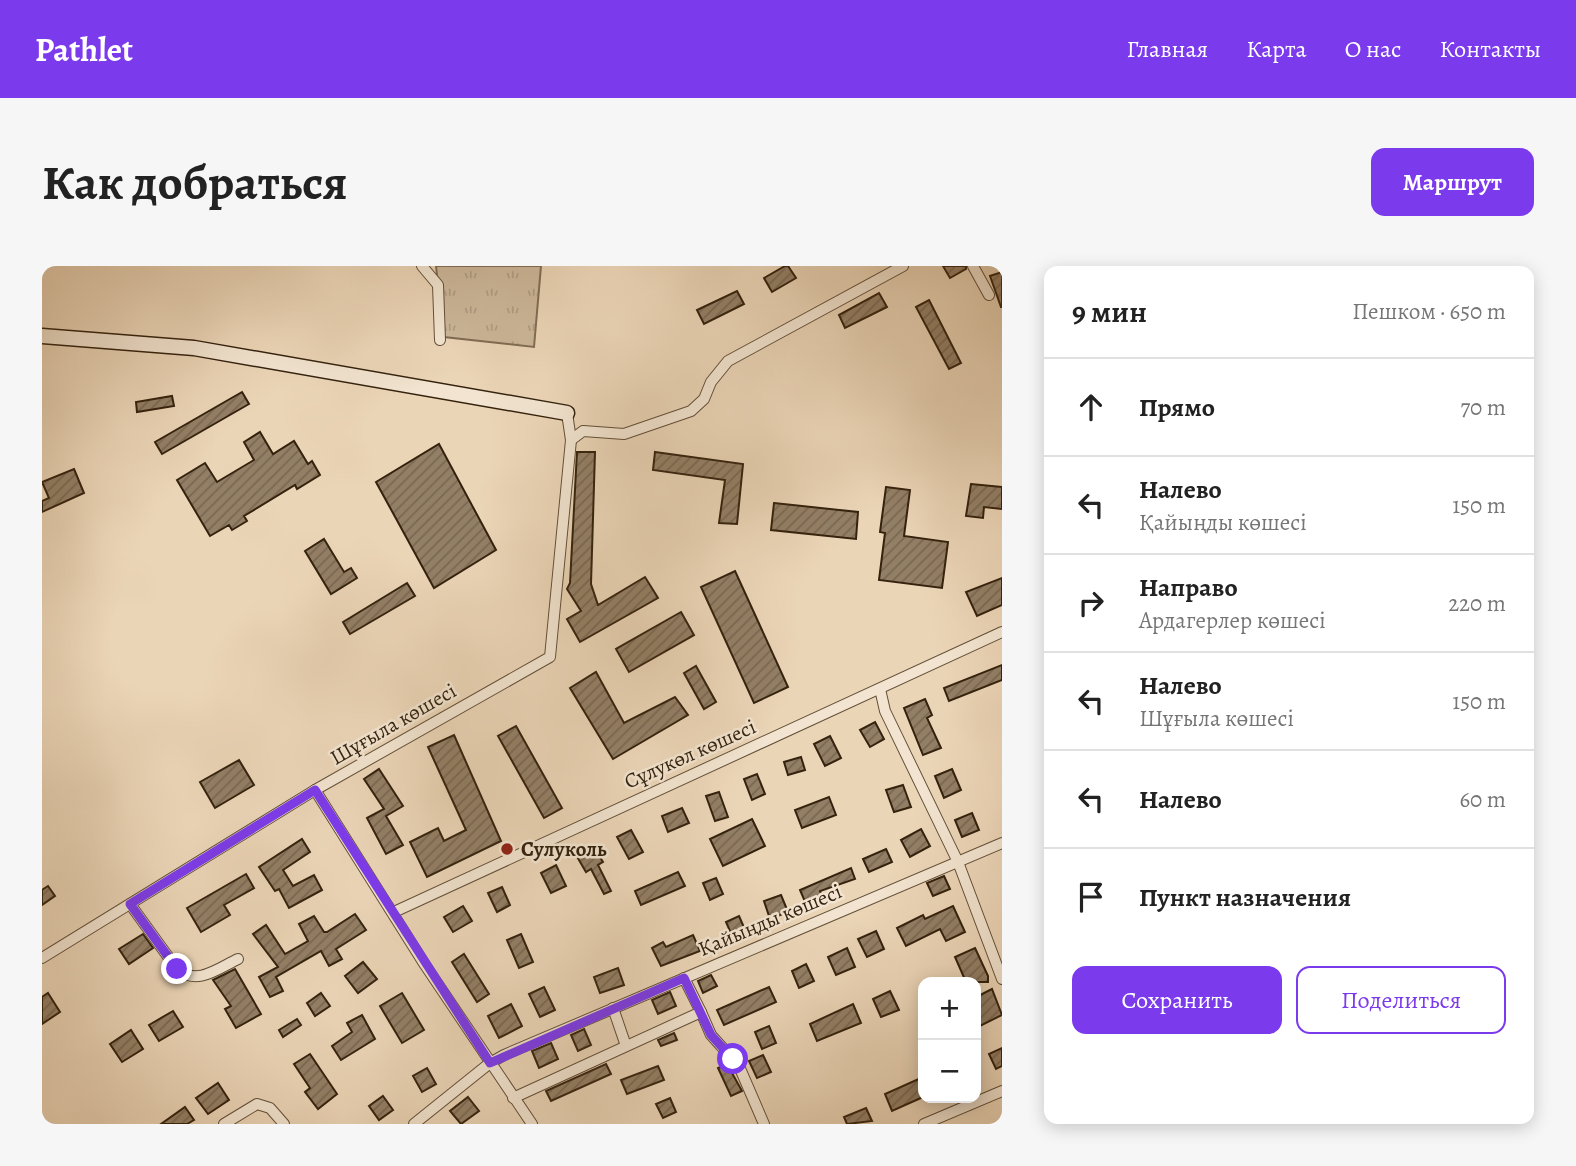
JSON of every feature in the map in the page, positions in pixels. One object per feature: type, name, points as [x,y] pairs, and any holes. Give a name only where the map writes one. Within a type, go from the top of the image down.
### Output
[{"type":"street","points":[[422,266],[438,285],[440,340]]},
{"type":"street","points":[[571,440],[583,430],[624,434],[698,406],[728,361],[903,266]]},
{"type":"street","points":[[972,266],[989,295]]},
{"type":"street","points":[[42,336],[194,348],[567,413],[571,440]]},
{"type":"street","name":"Шұғыла көшесі","points":[[42,958],[315,790],[550,657],[571,440]]},
{"type":"street","name":"Сұлукөл көшесі","points":[[394,912],[1002,632]]},
{"type":"street","points":[[880,689],[885,711],[958,862],[1002,979]]},
{"type":"street","points":[[315,790],[425,965],[532,1124]]},
{"type":"street","name":"Қайыңды көшесі","points":[[414,1124],[490,1063],[612,1008],[1002,843]]},
{"type":"street","points":[[130,904],[177,969],[188,977],[199,977],[238,959]]},
{"type":"street","points":[[684,978],[711,1035],[739,1066],[764,1124]]},
{"type":"street","points":[[612,1008],[626,1046]]},
{"type":"street","points":[[513,1098],[701,1012]]},
{"type":"street","points":[[924,1124],[1002,1091]]},
{"type":"street","points":[[224,1124],[257,1104],[276,1113],[284,1124]]},
{"type":"green space","points":[[436,266],[541,266],[534,347],[444,337]]},
{"type":"building","points":[[788,266],[796,278],[772,292],[764,278]]},
{"type":"building","points":[[943,266],[966,266],[966,269],[950,278]]},
{"type":"building","points":[[1002,272],[1002,307],[1001,307],[990,276]]},
{"type":"building","points":[[737,291],[744,304],[704,324],[697,310]]},
{"type":"building","points":[[879,293],[887,307],[845,328],[839,315]]},
{"type":"building","points":[[929,300],[961,363],[949,369],[916,307]]},
{"type":"building","points":[[242,392],[249,404],[162,454],[155,442]]},
{"type":"building","points":[[172,396],[174,406],[137,412],[136,402]]},
{"type":"building","points":[[260,432],[273,454],[294,441],[308,464],[312,461],[320,475],[297,489],[295,485],[244,516],[247,521],[232,530],[229,525],[210,536],[177,480],[205,463],[217,482],[254,460],[244,442]]},
{"type":"building","points":[[439,444],[496,550],[434,588],[376,482]]},
{"type":"building","points":[[577,452],[595,452],[591,584],[598,605],[645,577],[658,598],[580,642],[567,619],[581,611],[567,589],[570,583]]},
{"type":"building","points":[[655,452],[743,464],[737,524],[719,523],[725,480],[653,470]]},
{"type":"building","points":[[74,469],[84,493],[42,512],[42,501],[49,498],[42,482]]},
{"type":"building","points":[[971,484],[1002,487],[1002,509],[984,507],[983,518],[966,516]]},
{"type":"building","points":[[886,487],[910,490],[904,536],[948,542],[942,588],[879,580],[885,533],[880,532]]},
{"type":"building","points":[[774,503],[858,512],[856,539],[771,530]]},
{"type":"building","points":[[324,539],[344,572],[351,568],[357,578],[331,594],[305,551]]},
{"type":"building","points":[[735,571],[788,687],[754,703],[701,587]]},
{"type":"building","points":[[1002,578],[1002,605],[977,616],[966,592]]},
{"type":"building","points":[[407,583],[415,596],[350,634],[343,622]]},
{"type":"building","points":[[681,612],[694,635],[629,672],[616,649]]},
{"type":"building","points":[[1002,665],[1002,680],[949,701],[944,688]]},
{"type":"building","points":[[696,666],[716,702],[704,709],[684,673]]},
{"type":"building","points":[[596,672],[624,723],[675,697],[688,715],[613,759],[570,688]]},
{"type":"building","points":[[925,699],[932,715],[927,718],[941,748],[923,755],[904,708]]},
{"type":"building","points":[[875,722],[884,739],[870,747],[860,730]]},
{"type":"building","points":[[516,726],[562,808],[544,818],[498,736]]},
{"type":"building","points":[[454,735],[501,841],[427,877],[410,842],[438,828],[444,841],[466,830],[428,747]]},
{"type":"building","points":[[830,736],[841,758],[825,766],[814,744]]},
{"type":"building","points":[[801,757],[805,770],[788,775],[784,762]]},
{"type":"building","points":[[239,760],[254,785],[215,808],[200,782]]},
{"type":"building","points":[[379,769],[403,806],[386,816],[403,845],[386,854],[367,818],[384,809],[364,779]]},
{"type":"building","points":[[952,769],[961,790],[944,798],[935,776]]},
{"type":"building","points":[[757,774],[765,794],[752,800],[744,779]]},
{"type":"building","points":[[903,785],[911,807],[894,812],[886,790]]},
{"type":"building","points":[[719,792],[728,817],[715,821],[706,796]]},
{"type":"building","points":[[829,797],[836,815],[802,828],[795,810]]},
{"type":"building","points":[[682,808],[689,823],[668,832],[662,816]]},
{"type":"building","points":[[972,813],[979,830],[962,837],[955,820]]},
{"type":"building","points":[[752,819],[765,846],[723,866],[710,839]]},
{"type":"building","points":[[921,829],[930,846],[910,857],[901,840]]},
{"type":"building","points":[[631,830],[643,852],[629,859],[617,837]]},
{"type":"building","points":[[302,839],[310,852],[283,870],[293,886],[314,875],[322,890],[289,908],[279,889],[275,891],[259,867]]},
{"type":"building","points":[[593,846],[603,862],[598,865],[611,891],[604,894],[591,869],[586,872],[576,855]]},
{"type":"building","points":[[886,849],[892,862],[869,872],[863,859]]},
{"type":"building","points":[[556,865],[566,886],[551,893],[541,873]]},
{"type":"building","points":[[851,868],[855,879],[820,891],[822,897],[806,904],[800,890]]},
{"type":"building","points":[[678,872],[685,886],[641,905],[635,891]]},
{"type":"building","points":[[246,874],[254,888],[224,905],[230,915],[201,932],[187,908]]},
{"type":"building","points":[[944,876],[950,889],[933,896],[927,883]]},
{"type":"building","points":[[716,878],[723,894],[710,900],[703,883]]},
{"type":"building","points":[[48,886],[55,896],[42,905],[42,890]]},
{"type":"building","points":[[502,887],[510,905],[497,912],[488,893]]},
{"type":"building","points":[[781,895],[788,912],[770,919],[764,901]]},
{"type":"building","points":[[463,906],[472,921],[453,932],[444,917]]},
{"type":"building","points":[[953,906],[965,932],[946,941],[940,929],[906,946],[897,928],[923,915],[925,919]]},
{"type":"building","points":[[355,914],[366,930],[336,949],[342,959],[329,966],[321,951],[276,977],[283,991],[270,997],[259,977],[278,967],[253,934],[266,925],[285,954],[308,941],[299,924],[314,916],[324,932],[327,932]]},
{"type":"building","points":[[739,916],[746,932],[733,938],[726,922]]},
{"type":"building","points":[[876,931],[884,949],[867,957],[858,939]]},
{"type":"building","points":[[143,934],[153,948],[129,964],[119,949]]},
{"type":"building","points":[[521,934],[533,962],[519,968],[507,940]]},
{"type":"building","points":[[693,935],[700,951],[661,966],[652,948],[663,942],[666,947]]},
{"type":"building","points":[[847,948],[855,967],[836,975],[828,957]]},
{"type":"building","points":[[975,948],[988,976],[988,982],[981,982],[981,977],[964,977],[955,957]]},
{"type":"building","points":[[464,954],[489,994],[477,1002],[452,962]]},
{"type":"building","points":[[363,962],[377,979],[358,993],[345,976]]},
{"type":"building","points":[[806,964],[814,981],[799,988],[792,971]]},
{"type":"building","points":[[618,968],[624,985],[600,993],[594,977]]},
{"type":"building","points":[[235,969],[261,1014],[236,1028],[225,1009],[231,1006],[213,980]]},
{"type":"building","points":[[711,975],[717,986],[703,993],[698,981]]},
{"type":"building","points":[[544,987],[555,1010],[540,1017],[529,994]]},
{"type":"building","points":[[769,987],[776,1002],[724,1025],[717,1010]]},
{"type":"building","points":[[992,989],[1002,1015],[981,1026],[981,994]]},
{"type":"building","points":[[890,991],[899,1010],[881,1017],[873,999]]},
{"type":"building","points":[[670,992],[676,1006],[658,1014],[652,1000]]},
{"type":"building","points":[[48,993],[60,1012],[42,1024],[42,997]]},
{"type":"building","points":[[321,993],[330,1006],[315,1016],[307,1003]]},
{"type":"building","points":[[402,993],[424,1030],[402,1043],[380,1006]]},
{"type":"building","points":[[511,1004],[522,1026],[499,1038],[488,1016]]},
{"type":"building","points":[[853,1004],[861,1023],[817,1041],[810,1024]]},
{"type":"building","points":[[173,1011],[183,1027],[159,1041],[149,1025]]},
{"type":"building","points":[[362,1015],[375,1039],[341,1060],[332,1046],[352,1032],[347,1023]]},
{"type":"building","points":[[297,1019],[301,1025],[283,1037],[279,1030]]},
{"type":"building","points":[[769,1026],[776,1043],[762,1049],[755,1032]]},
{"type":"building","points":[[584,1029],[591,1045],[578,1051],[571,1035]]},
{"type":"building","points":[[131,1030],[143,1049],[122,1062],[110,1044]]},
{"type":"building","points":[[674,1033],[677,1040],[661,1046],[658,1040]]},
{"type":"building","points":[[551,1043],[558,1059],[539,1068],[532,1051]]},
{"type":"building","points":[[1002,1048],[1002,1066],[996,1069],[989,1054]]},
{"type":"building","points":[[310,1054],[337,1094],[318,1109],[305,1092],[310,1088],[294,1064]]},
{"type":"building","points":[[763,1055],[771,1072],[757,1078],[749,1061]]},
{"type":"building","points":[[606,1064],[611,1074],[551,1101],[546,1091]]},
{"type":"building","points":[[727,1064],[742,1091],[731,1096],[718,1068]]},
{"type":"building","points":[[658,1066],[664,1080],[627,1094],[621,1080]]},
{"type":"building","points":[[427,1068],[436,1084],[422,1092],[413,1076]]},
{"type":"building","points":[[918,1079],[918,1099],[892,1111],[885,1094]]},
{"type":"building","points":[[218,1083],[229,1100],[208,1114],[196,1098]]},
{"type":"building","points":[[383,1096],[393,1110],[379,1120],[369,1106]]},
{"type":"building","points":[[468,1097],[479,1111],[461,1124],[450,1111]]},
{"type":"building","points":[[670,1098],[676,1112],[663,1118],[656,1104]]},
{"type":"building","points":[[185,1107],[194,1120],[187,1124],[161,1124]]},
{"type":"building","points":[[866,1108],[872,1121],[847,1124],[844,1117]]},
{"type":"place","name":"Сулуколь","points":[[507,849]]},
{"type":"route","points":[[177,969],[130,904],[315,790],[490,1063],[684,978],[711,1035],[733,1059]]}]
